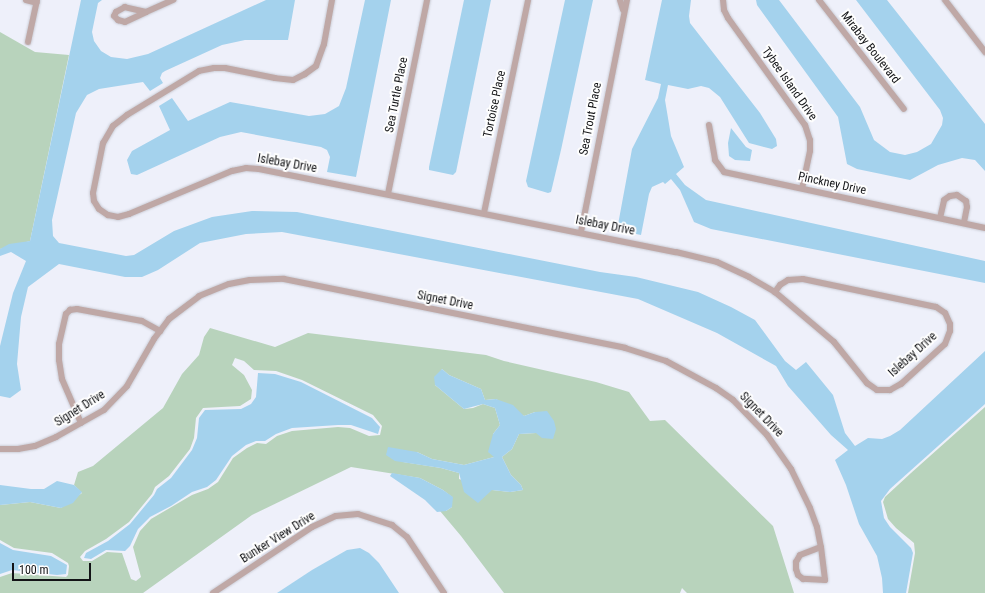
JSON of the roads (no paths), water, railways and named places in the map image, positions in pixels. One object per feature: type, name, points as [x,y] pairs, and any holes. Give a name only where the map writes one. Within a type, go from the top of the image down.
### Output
[{"type":"street","points":[[26,0],[37,2],[28,42]]},
{"type":"street","points":[[146,12],[172,0]]},
{"type":"street","name":"Islebay Drive","points":[[332,0],[324,44],[316,66],[305,74],[293,80],[225,68],[214,68],[199,71],[113,126],[103,143],[93,193],[94,201],[99,209],[108,215],[118,216],[129,214],[232,171],[246,168],[259,169],[388,194],[676,252],[717,262],[749,277],[775,292],[834,342],[867,383],[877,390],[890,390],[901,384],[945,344],[950,331],[950,324],[945,313],[936,306],[803,278],[788,280],[775,292]]},
{"type":"street","name":"Sea Turtle Place","points":[[388,194],[427,0]]},
{"type":"street","name":"Tortoise Place","points":[[484,213],[528,0]]},
{"type":"street","name":"Sea Trout Place","points":[[620,0],[623,10]]},
{"type":"street","name":"Sea Trout Place","points":[[581,232],[623,10],[627,0]]},
{"type":"street","name":"Tybee Island Drive","points":[[723,0],[724,10],[728,18],[805,125],[810,140],[810,151],[802,188]]},
{"type":"street","name":"Mirabay Boulevard","points":[[819,0],[904,109]]},
{"type":"street","points":[[945,0],[985,52]]},
{"type":"street","name":"Pinckney Drive","points":[[709,126],[715,160],[724,172],[985,228]]},
{"type":"street","points":[[940,218],[944,200],[950,196],[958,195],[966,201],[967,207],[964,223]]},
{"type":"street","name":"Signet Drive","points":[[0,449],[18,449],[35,446],[82,423],[104,410],[127,386],[160,331],[169,319],[199,296],[229,284],[250,280],[284,279],[625,348],[666,361],[716,388],[733,400],[767,435],[791,469],[801,488],[817,527],[821,547],[826,580],[803,579],[798,575],[796,562],[800,555],[821,547]]},
{"type":"street","points":[[82,423],[62,379],[59,360],[59,344],[66,314],[70,310],[77,309],[142,321],[160,331]]},
{"type":"street","name":"Bunker View Drive","points":[[213,593],[312,527],[336,516],[358,514],[392,525],[406,538],[444,593]]},
{"type":"water","points":[[81,0],[102,0],[98,3],[92,32],[94,41],[101,51],[111,57],[127,59],[148,54],[266,0],[295,0],[288,40],[245,40],[222,45],[165,71],[162,73],[160,78],[163,83],[150,91],[143,82],[99,89],[87,95],[76,113],[52,220],[53,236],[59,243],[126,256],[134,255],[174,231],[212,217],[252,211],[297,212],[600,272],[636,277],[698,292],[755,320],[785,361],[796,370],[806,362],[833,395],[845,433],[855,446],[868,438],[882,439],[900,430],[985,351],[985,404],[890,489],[881,501],[884,518],[890,527],[911,548],[913,553],[906,593],[883,593],[882,578],[877,556],[859,524],[846,485],[835,460],[848,450],[831,435],[788,386],[776,366],[717,333],[638,299],[282,232],[246,234],[200,243],[158,270],[142,277],[125,277],[59,264],[28,287],[21,317],[17,364],[21,390],[10,398],[0,396],[0,346],[13,293],[26,261],[11,252],[0,256],[0,249],[9,244],[30,241]]},
{"type":"water","points":[[365,0],[391,0],[356,177],[327,172],[330,157],[327,150],[321,147],[241,132],[220,137],[137,175],[131,174],[127,160],[132,151],[170,130],[159,106],[172,98],[188,121],[230,102],[309,116],[325,114],[339,106],[346,88]]},
{"type":"water","points":[[464,0],[491,0],[456,172],[453,175],[429,170],[429,167]]},
{"type":"water","points":[[565,0],[593,0],[561,150],[551,192],[548,193],[528,187],[526,181]]},
{"type":"water","points":[[662,0],[691,0],[689,16],[690,23],[760,113],[776,139],[777,146],[772,149],[749,143],[720,97],[709,88],[701,86],[688,89],[668,85],[665,100],[671,136],[684,167],[676,174],[685,185],[706,200],[985,261],[985,283],[711,229],[694,222],[680,190],[671,179],[665,184],[663,182],[652,187],[649,194],[641,235],[617,230],[632,149],[658,98],[661,84],[645,80]]},
{"type":"water","points":[[756,0],[779,0],[860,107],[874,140],[890,152],[905,155],[917,152],[931,144],[942,125],[943,118],[940,110],[856,0],[887,0],[985,124],[985,171],[975,160],[962,158],[938,165],[910,180],[857,169],[847,164],[838,117],[757,5]]},
{"type":"water","points":[[731,128],[746,147],[752,150],[750,161],[735,160],[729,156],[728,143]]},
{"type":"water","points":[[442,369],[449,375],[481,389],[485,400],[496,399],[513,405],[524,416],[535,412],[547,411],[554,421],[556,429],[553,439],[542,438],[536,433],[519,434],[512,449],[502,457],[511,475],[521,485],[523,490],[510,492],[492,490],[478,503],[464,492],[459,473],[441,468],[395,461],[386,455],[388,447],[417,452],[432,459],[464,465],[494,457],[488,452],[493,434],[500,425],[495,408],[483,404],[464,409],[435,385],[434,377]]},
{"type":"water","points":[[258,373],[275,374],[301,382],[372,418],[380,427],[378,434],[351,425],[292,428],[276,434],[265,441],[256,441],[246,445],[232,456],[216,480],[207,487],[192,492],[171,506],[150,517],[138,529],[130,546],[125,551],[106,550],[91,559],[84,558],[86,553],[108,541],[130,524],[154,495],[157,489],[171,478],[192,450],[197,438],[199,418],[205,410],[241,409],[251,404],[256,397]]},
{"type":"water","points":[[392,473],[420,478],[443,490],[453,497],[452,507],[446,511],[437,512],[425,500],[390,476]]},
{"type":"water","points":[[57,481],[74,485],[82,492],[73,503],[61,508],[30,502],[0,505],[0,485],[44,489]]},
{"type":"water","points":[[0,543],[13,550],[51,556],[67,565],[66,574],[57,575],[12,570],[0,574]]},
{"type":"water","points":[[360,548],[369,553],[379,563],[399,593],[277,593],[312,570],[347,550]]}]
